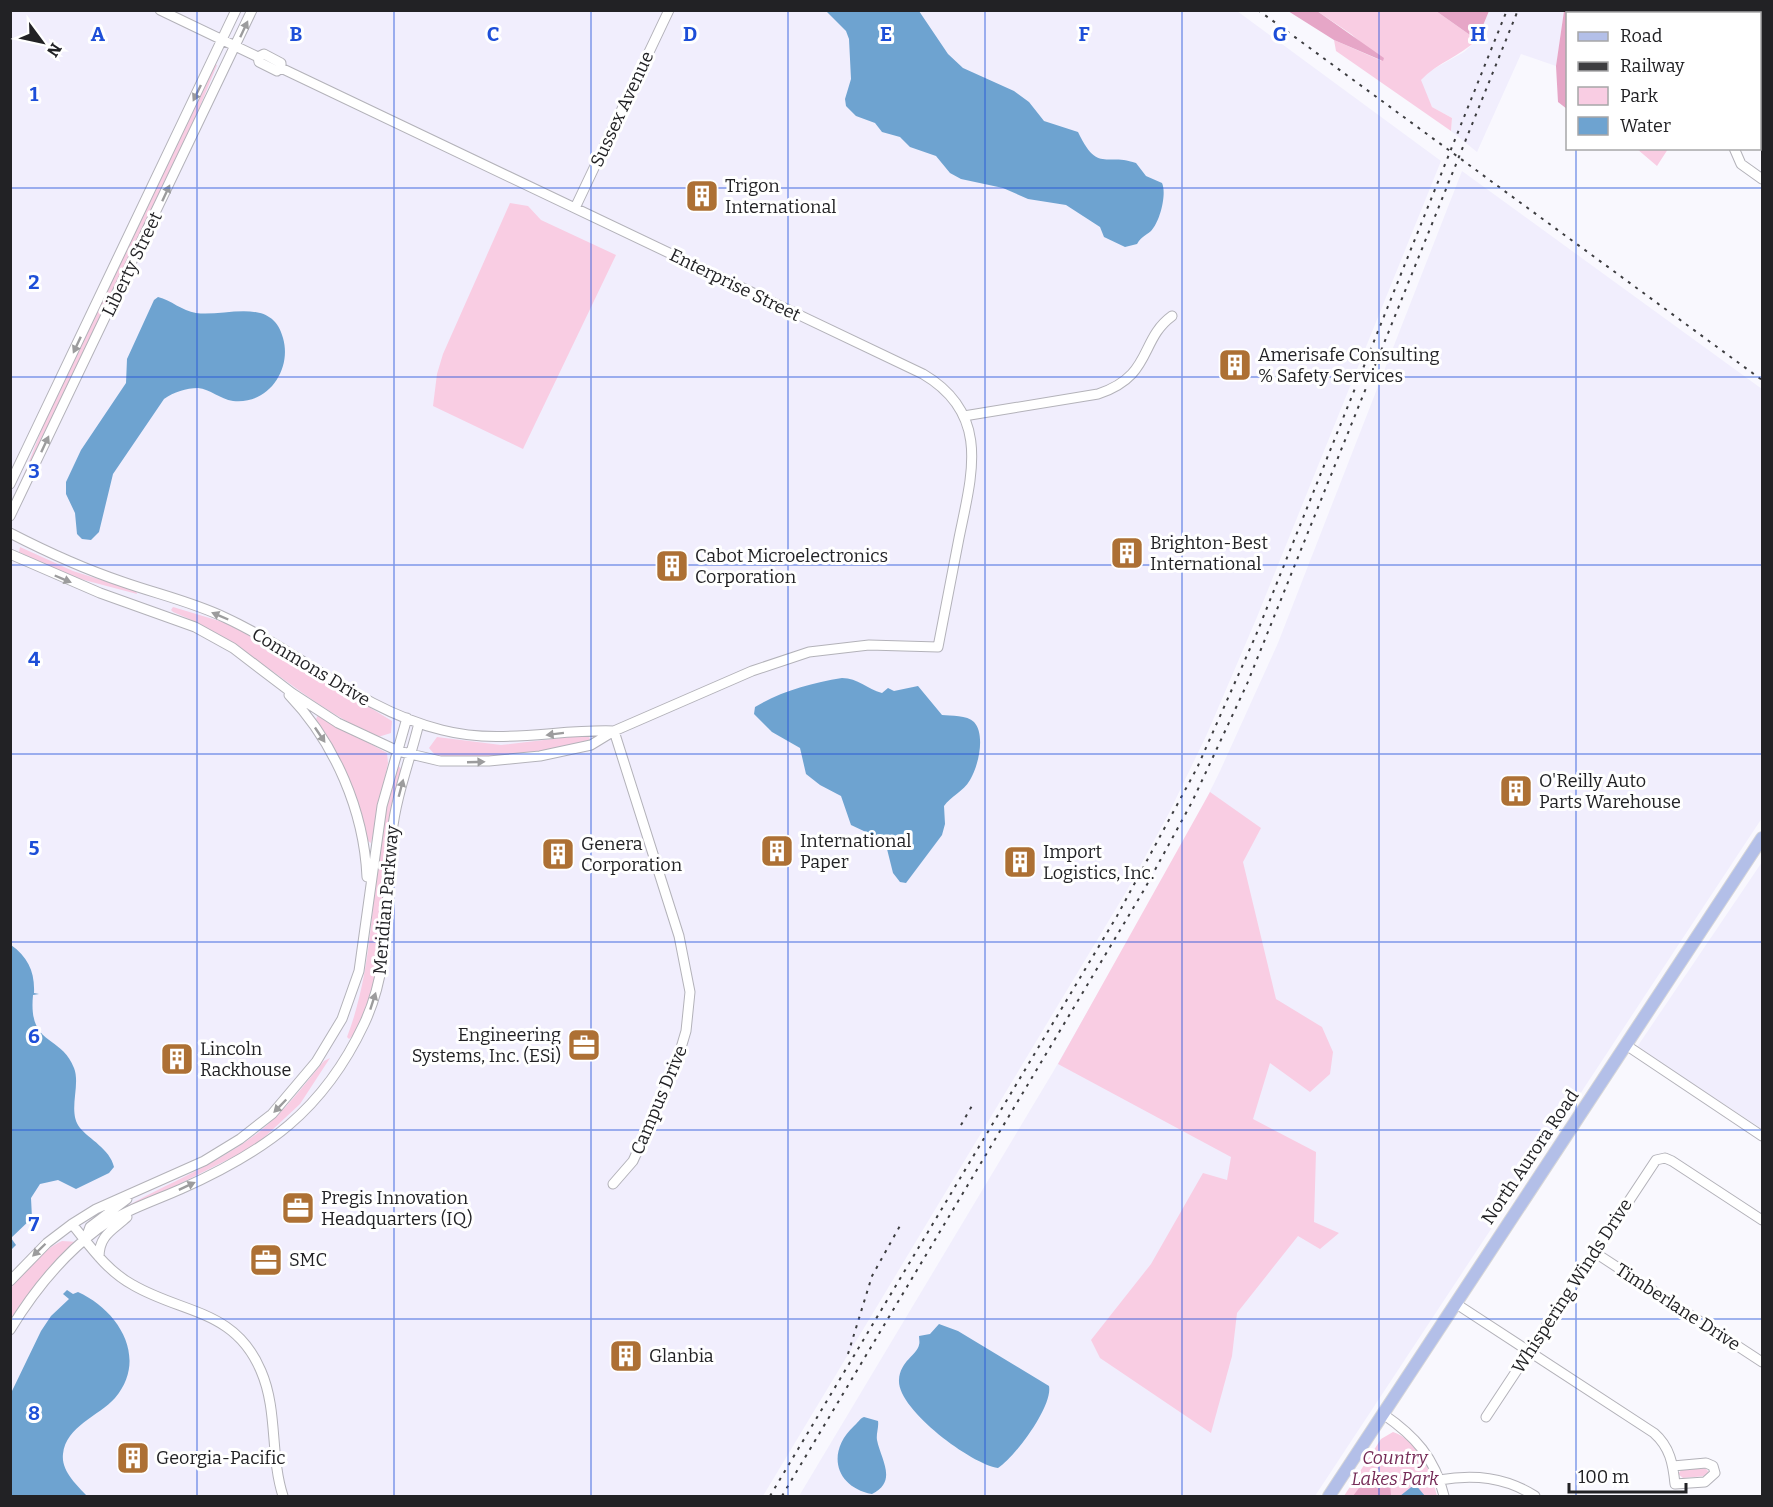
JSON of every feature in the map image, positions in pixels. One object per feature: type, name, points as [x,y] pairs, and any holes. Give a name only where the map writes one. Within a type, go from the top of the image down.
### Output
[{"type":"main road","name":"North Aurora Road","points":[[1329,1497],[1762,838]]},
{"type":"street","name":"Enterprise Street","points":[[160,10],[258,57],[259,62],[268,67],[277,71],[281,68],[923,374],[949,394],[964,416],[970,436],[973,464],[938,646],[869,645],[809,652],[752,671],[614,731]]},
{"type":"street","name":"Liberty Street","points":[[10,484],[236,10]]},
{"type":"street","name":"Liberty Street","points":[[10,516],[252,10]]},
{"type":"street","name":"Sussex Avenue","points":[[575,208],[669,10]]},
{"type":"street","points":[[1735,150],[1741,164],[1762,179]]},
{"type":"street","points":[[964,416],[1098,394],[1111,389],[1127,379],[1141,365],[1158,331],[1172,316]]},
{"type":"street","name":"Commons Drive","points":[[10,533],[95,572],[223,616],[280,647],[344,689],[419,723],[453,733],[498,738],[587,730],[614,731]]},
{"type":"street","name":"Commons Drive","points":[[10,554],[100,593],[195,627],[216,638],[318,711],[398,751],[440,761],[466,762],[540,756],[591,745],[614,731]]},
{"type":"street","points":[[268,674],[310,720],[345,783],[364,851],[367,899]]},
{"type":"street","name":"Meridian Parkway","points":[[10,1281],[47,1243],[96,1209],[130,1196],[232,1144],[272,1114],[302,1081],[329,1043],[354,989],[366,934],[367,899],[382,806],[407,718]]},
{"type":"street","name":"Meridian Parkway","points":[[10,1330],[33,1296],[85,1240],[116,1218],[231,1166],[263,1147],[309,1107],[349,1054],[372,1005],[383,964],[393,822],[419,723]]},
{"type":"street","name":"Campus Drive","points":[[613,1184],[633,1161],[677,1061],[686,1031],[690,992],[679,936],[614,731]]},
{"type":"street","points":[[1626,1045],[1762,1136]]},
{"type":"street","name":"Whispering Winds Drive","points":[[1486,1417],[1653,1162],[1661,1158],[1672,1161],[1762,1220]]},
{"type":"street","name":"Meridian Parkway","points":[[85,1240],[90,1227],[130,1196]]},
{"type":"street","name":"Meridian Parkway","points":[[54,1272],[77,1254],[88,1252],[99,1257],[103,1237],[134,1211]]},
{"type":"street","points":[[72,1224],[99,1257],[131,1284],[212,1317],[245,1344],[260,1368],[269,1392],[274,1458],[283,1497]]},
{"type":"street","name":"Timberlane Drive","points":[[1594,1252],[1762,1362]]},
{"type":"street","points":[[1455,1303],[1654,1433],[1664,1444],[1673,1466]]},
{"type":"street","points":[[1383,1414],[1423,1447],[1440,1480],[1444,1497]]},
{"type":"street","points":[[1440,1480],[1466,1476],[1492,1478],[1515,1485],[1535,1497]]},
{"type":"shaded area","points":[[10,11],[1237,11],[1441,161],[1257,617],[1207,734],[1169,813],[1126,892],[763,1496],[11,1496]]},
{"type":"shaded area","points":[[1288,11],[1317,11],[1384,58],[1383,61],[1334,40]]},
{"type":"shaded area","points":[[1436,11],[1489,11],[1477,40]]},
{"type":"shaded area","points":[[1489,11],[1564,11],[1556,66],[1521,54],[1477,152],[1451,131],[1452,118],[1432,107],[1420,80],[1430,71],[1464,52],[1477,40]]},
{"type":"shaded area","points":[[1564,11],[1602,11],[1566,12],[1566,108],[1558,102],[1556,66]]},
{"type":"shaded area","points":[[1462,171],[1762,389],[1762,818],[1315,1496],[799,1496],[1053,1072],[1188,836],[1278,643]]},
{"type":"shaded area","points":[[1762,862],[1762,1129],[1637,1047]]},
{"type":"shaded area","points":[[1378,1474],[1390,1482],[1391,1496],[1353,1496],[1365,1480]]},
{"type":"green space","points":[[1602,10],[1762,11],[1762,56],[1761,12],[1602,12]]},
{"type":"green space","points":[[1317,11],[1436,11],[1477,40],[1421,80],[1432,107],[1452,118],[1451,131],[1336,51],[1334,40],[1382,61],[1351,34]]},
{"type":"green space","points":[[215,64],[217,65],[184,145],[11,508],[44,423]]},
{"type":"green space","points":[[1638,150],[1667,150],[1657,166]]},
{"type":"green space","points":[[510,203],[528,206],[541,220],[616,255],[523,449],[433,406],[437,374],[443,354]]},
{"type":"green space","points":[[20,547],[73,571],[136,591],[137,594],[69,576],[19,552]]},
{"type":"green space","points":[[173,607],[236,626],[392,721],[391,733],[378,737],[351,724],[227,640],[173,612],[171,610]]},
{"type":"green space","points":[[318,715],[387,753],[388,763],[371,843],[368,841],[349,778],[316,719]]},
{"type":"green space","points":[[586,735],[590,738],[588,742],[531,753],[493,757],[435,755],[429,748],[437,737],[501,745]]},
{"type":"green space","points":[[399,766],[402,771],[392,806],[386,843],[376,977],[370,1003],[361,1025],[349,1039],[347,1037],[361,988],[370,938],[387,801]]},
{"type":"green space","points":[[1210,792],[1261,828],[1243,862],[1276,999],[1322,1027],[1333,1052],[1330,1074],[1310,1092],[1270,1063],[1253,1119],[1316,1152],[1314,1222],[1339,1233],[1320,1249],[1298,1236],[1237,1313],[1232,1356],[1211,1433],[1100,1358],[1091,1340],[1151,1264],[1203,1173],[1227,1180],[1231,1157],[1058,1064]]},
{"type":"green space","points":[[330,1058],[300,1104],[255,1146],[95,1226],[240,1146],[268,1124],[324,1061]]},
{"type":"green space","points":[[62,1241],[78,1242],[11,1324],[10,1298],[14,1284],[32,1262]]},
{"type":"green space","name":"Country Lakes Park","points":[[1393,1432],[1410,1442],[1417,1450],[1432,1477],[1437,1496],[1344,1496],[1381,1439]]},
{"type":"green space","points":[[1705,1468],[1709,1472],[1706,1476],[1683,1478],[1678,1474],[1682,1469]]},
{"type":"water","points":[[1680,10],[1683,12],[1614,12]]},
{"type":"water","points":[[826,11],[919,11],[948,54],[963,68],[1014,91],[1029,102],[1044,121],[1078,132],[1091,153],[1097,157],[1136,163],[1146,176],[1162,183],[1163,201],[1154,227],[1137,244],[1125,247],[1104,237],[1100,227],[1066,205],[1028,199],[1003,188],[961,179],[950,173],[936,156],[910,147],[900,137],[882,132],[875,123],[856,116],[846,106],[845,99],[851,79],[849,39],[846,31]]},
{"type":"water","points":[[158,297],[196,313],[247,311],[269,317],[277,325],[283,338],[285,350],[281,373],[267,391],[246,401],[228,400],[198,388],[180,391],[164,399],[113,474],[99,532],[91,540],[82,539],[77,534],[75,513],[66,494],[66,482],[81,450],[126,383],[127,359],[154,300]]},
{"type":"water","points":[[842,678],[853,680],[882,693],[888,688],[894,691],[918,686],[942,715],[967,718],[978,728],[980,751],[973,774],[964,788],[944,806],[945,824],[942,835],[906,883],[900,882],[893,873],[885,841],[851,825],[841,796],[820,785],[806,774],[800,748],[772,732],[754,714],[755,707],[776,696],[808,685]]},
{"type":"water","points":[[11,945],[26,960],[32,972],[34,993],[39,994],[33,995],[35,1024],[40,1032],[68,1057],[74,1068],[76,1122],[108,1155],[114,1167],[109,1173],[76,1189],[58,1180],[40,1184],[31,1198],[32,1218],[11,1238],[16,1245],[12,1249],[10,1247]]},
{"type":"water","points":[[67,1290],[73,1294],[78,1292],[92,1300],[116,1323],[129,1352],[129,1367],[125,1383],[115,1398],[84,1422],[65,1444],[64,1466],[70,1477],[87,1496],[11,1496],[12,1391],[41,1331],[51,1316],[69,1299],[63,1294]]},
{"type":"water","points":[[939,1324],[958,1331],[1049,1386],[1049,1395],[1039,1418],[1014,1453],[998,1468],[971,1457],[954,1446],[922,1420],[902,1392],[900,1373],[905,1363],[918,1349],[919,1336],[930,1334]]},
{"type":"water","points":[[864,1417],[878,1421],[877,1440],[886,1470],[884,1483],[872,1494],[850,1484],[839,1467],[838,1457],[845,1436]]},
{"type":"water","points":[[1415,1484],[1425,1496],[1400,1496]]},
{"type":"railway","points":[[1258,10],[1762,380]]},
{"type":"railway","points":[[770,1496],[1117,916],[1197,768],[1256,635],[1507,10]]},
{"type":"railway","points":[[782,1496],[1144,890],[1192,802],[1247,684],[1518,10]]},
{"type":"railway","points":[[961,1125],[973,1104]]},
{"type":"railway","points":[[848,1354],[872,1276],[901,1224]]},
{"type":"place","name":"Trigon International","points":[[702,196]]},
{"type":"place","name":"Amerisafe Consulting % Safety Services","points":[[1235,365]]},
{"type":"place","name":"Brighton-Best International","points":[[1127,553]]},
{"type":"place","name":"Cabot Microelectronics Corporation","points":[[672,566]]},
{"type":"place","name":"O'Reilly Auto Parts Warehouse","points":[[1516,791]]},
{"type":"place","name":"International Paper","points":[[777,851]]},
{"type":"place","name":"Genera Corporation","points":[[558,854]]},
{"type":"place","name":"Import Logistics, Inc.","points":[[1020,862]]},
{"type":"place","name":"Engineering Systems, Inc. (ESi)","points":[[584,1045]]},
{"type":"place","name":"Lincoln Rackhouse","points":[[177,1059]]},
{"type":"place","name":"Pregis Innovation Headquarters (IQ)","points":[[298,1208]]},
{"type":"place","name":"SMC","points":[[266,1260]]},
{"type":"place","name":"Glanbia","points":[[626,1356]]},
{"type":"place","name":"Georgia-Pacific","points":[[133,1458]]}]
